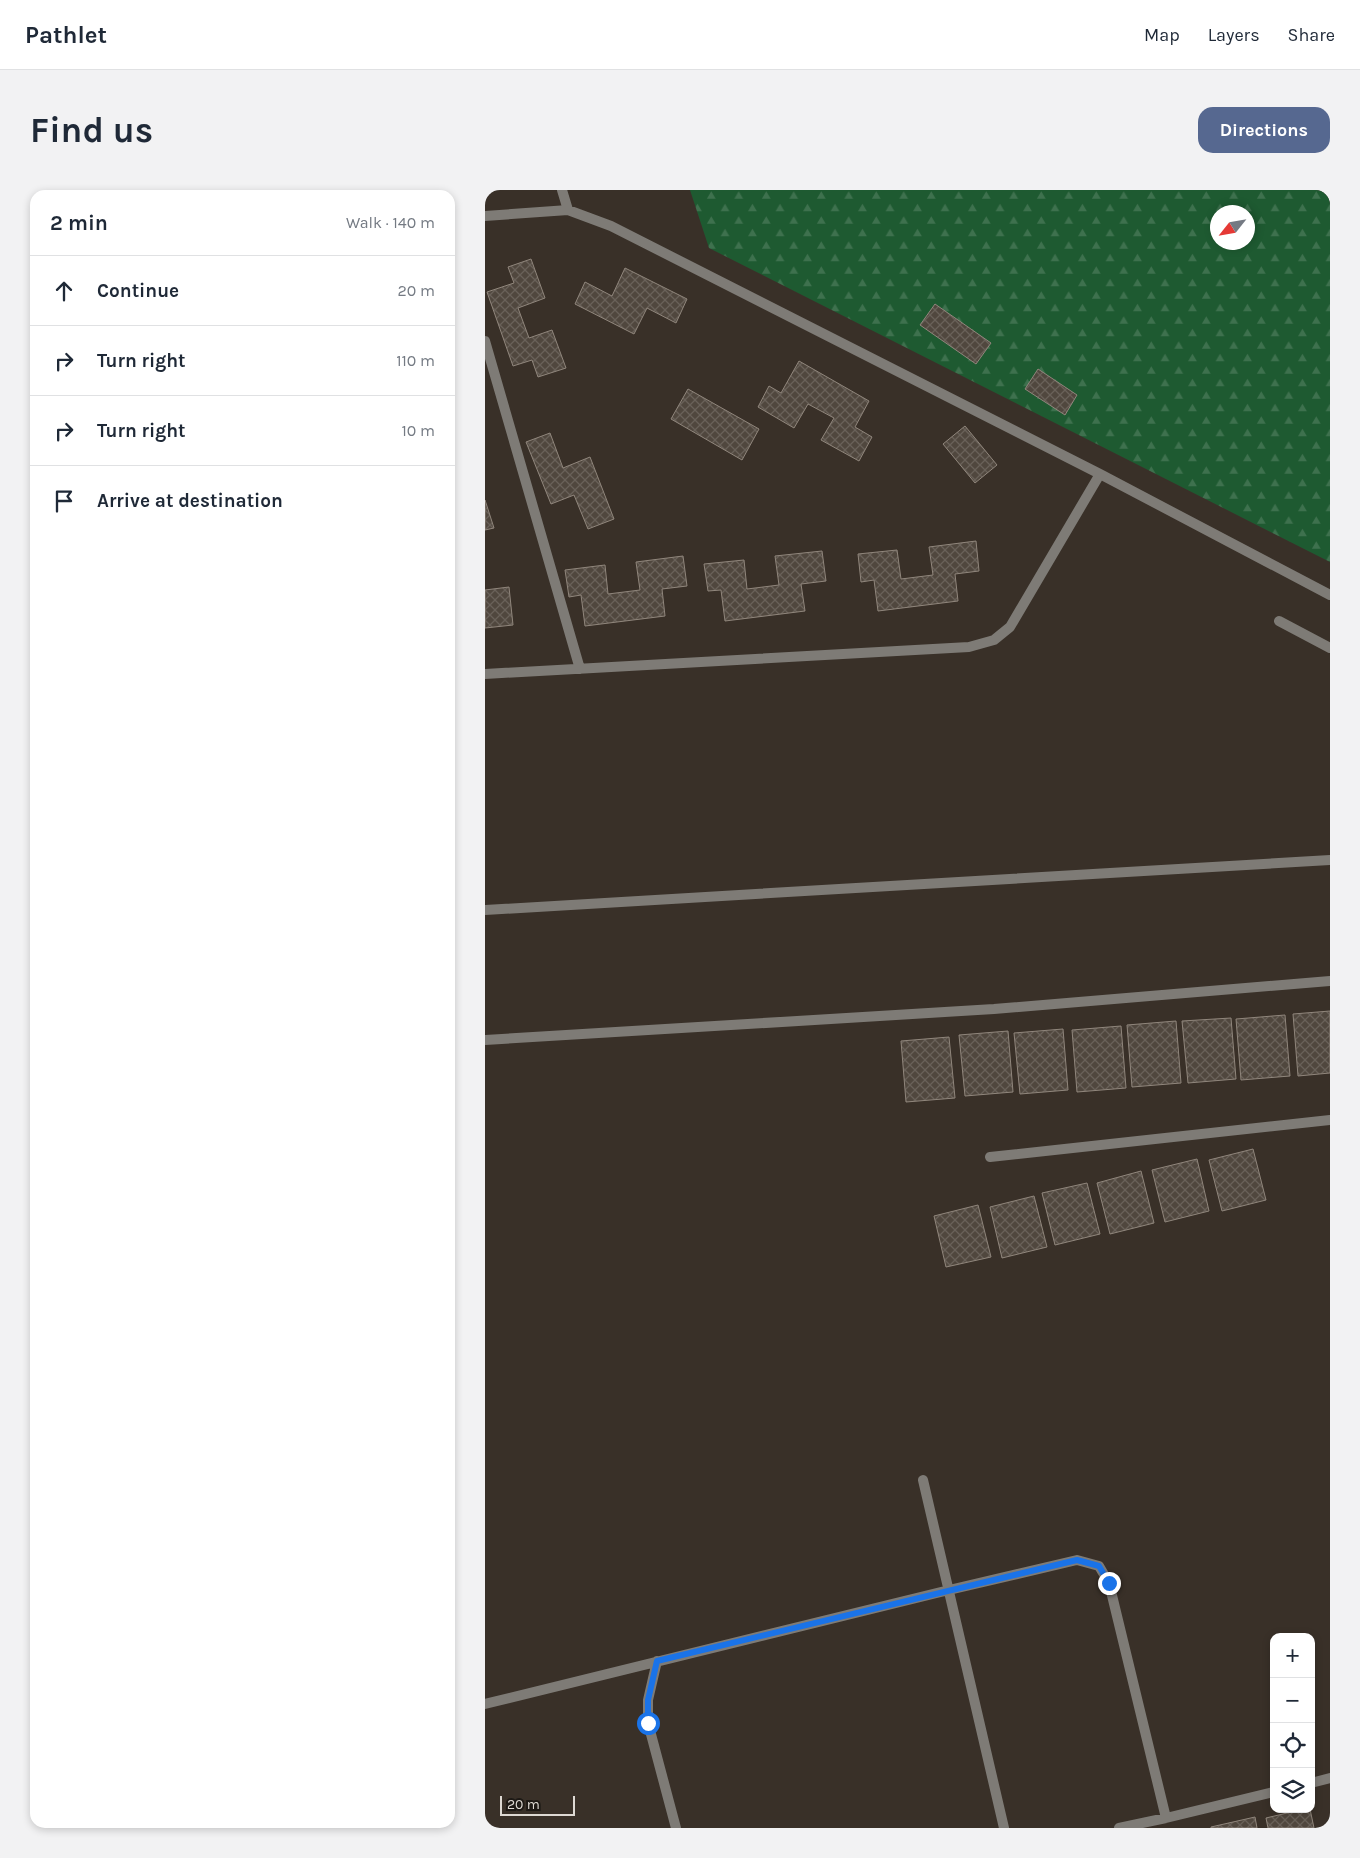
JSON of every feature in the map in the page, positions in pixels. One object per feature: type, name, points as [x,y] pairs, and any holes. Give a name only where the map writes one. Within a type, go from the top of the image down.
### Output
[{"type":"street","points":[[562,190],[568,210]]},
{"type":"street","points":[[485,216],[568,210],[611,226],[1100,474],[1330,596]]},
{"type":"street","points":[[485,341],[579,669]]},
{"type":"street","points":[[485,674],[969,647],[994,640],[1010,627],[1100,474]]},
{"type":"street","points":[[1279,621],[1330,648]]},
{"type":"street","points":[[485,910],[1330,860]]},
{"type":"street","points":[[485,1040],[994,1009],[1330,981]]},
{"type":"street","points":[[990,1157],[1330,1120]]},
{"type":"street","points":[[923,1480],[1004,1828]]},
{"type":"street","points":[[485,1704],[1077,1560],[1099,1566],[1109,1583],[1166,1818]]},
{"type":"street","points":[[657,1661],[648,1700],[648,1723],[676,1828]]},
{"type":"street","points":[[1315,1782],[1330,1778]]},
{"type":"street","points":[[1119,1828],[1270,1793]]},
{"type":"green space","points":[[690,190],[1330,190],[1330,562],[709,248]]},
{"type":"building","points":[[531,259],[545,298],[518,308],[529,338],[552,330],[566,368],[538,377],[532,360],[513,366],[487,292],[514,283],[508,267]]},
{"type":"building","points":[[625,268],[687,299],[676,323],[647,308],[634,334],[575,304],[585,282],[612,296]]},
{"type":"building","points":[[935,304],[991,343],[976,364],[920,325]]},
{"type":"building","points":[[799,361],[869,401],[855,427],[872,437],[859,461],[821,440],[834,418],[808,404],[794,428],[758,407],[769,386],[781,393]]},
{"type":"building","points":[[1038,369],[1077,395],[1065,415],[1025,389]]},
{"type":"building","points":[[688,389],[759,429],[742,460],[671,419]]},
{"type":"building","points":[[965,426],[997,465],[975,483],[943,444]]},
{"type":"building","points":[[550,433],[563,468],[590,457],[614,519],[588,529],[574,495],[551,504],[526,442]]},
{"type":"building","points":[[485,500],[494,528],[485,530]]},
{"type":"building","points":[[976,541],[979,571],[955,574],[958,601],[878,611],[874,580],[861,582],[858,554],[897,550],[901,579],[933,575],[929,547]]},
{"type":"building","points":[[822,551],[826,581],[801,584],[805,611],[725,621],[721,590],[708,591],[704,564],[744,560],[747,589],[779,585],[775,556]]},
{"type":"building","points":[[683,556],[687,586],[662,589],[665,616],[585,626],[581,595],[569,597],[565,570],[605,565],[608,594],[640,590],[636,562]]},
{"type":"building","points":[[509,587],[513,625],[485,628],[485,590]]},
{"type":"building","points":[[1330,1011],[1330,1073],[1298,1076],[1293,1014]]},
{"type":"building","points":[[1285,1015],[1290,1076],[1241,1080],[1236,1019]]},
{"type":"building","points":[[1231,1018],[1236,1079],[1188,1083],[1182,1021]]},
{"type":"building","points":[[1176,1021],[1181,1083],[1132,1087],[1127,1025]]},
{"type":"building","points":[[1121,1026],[1126,1088],[1077,1092],[1072,1030]]},
{"type":"building","points":[[1063,1029],[1068,1090],[1020,1094],[1014,1033]]},
{"type":"building","points":[[1008,1031],[1013,1092],[965,1096],[959,1035]]},
{"type":"building","points":[[949,1037],[955,1098],[906,1102],[901,1041]]},
{"type":"building","points":[[1253,1149],[1266,1200],[1222,1211],[1209,1160]]},
{"type":"building","points":[[1197,1159],[1209,1211],[1165,1222],[1152,1170]]},
{"type":"building","points":[[1141,1171],[1154,1223],[1110,1234],[1097,1183]]},
{"type":"building","points":[[1087,1183],[1100,1234],[1055,1245],[1042,1193]]},
{"type":"building","points":[[1034,1196],[1047,1247],[1002,1258],[990,1207]]},
{"type":"building","points":[[978,1205],[991,1257],[946,1267],[934,1216]]},
{"type":"building","points":[[1287,1813],[1311,1813],[1314,1828],[1268,1828],[1266,1818]]},
{"type":"building","points":[[1255,1817],[1257,1828],[1211,1828],[1211,1827]]},
{"type":"route","points":[[648,1723],[648,1700],[657,1661],[1077,1560],[1099,1566],[1109,1583]]}]
